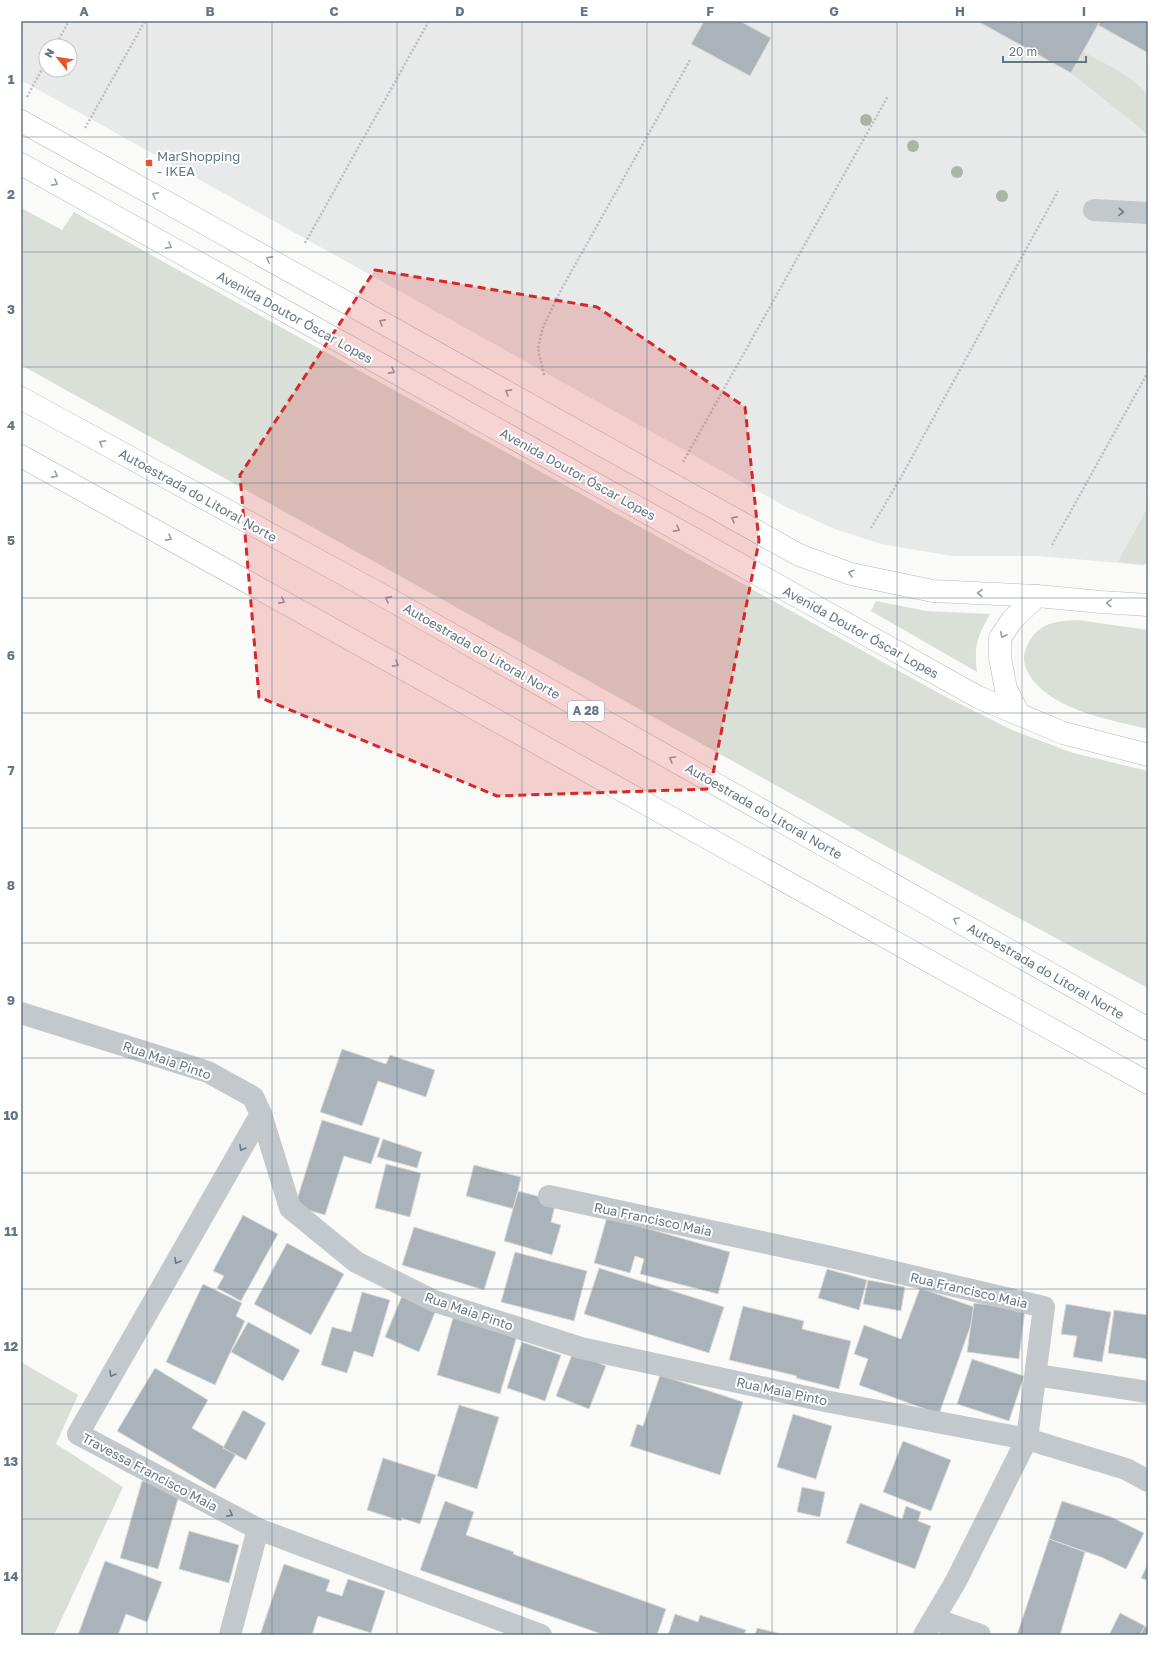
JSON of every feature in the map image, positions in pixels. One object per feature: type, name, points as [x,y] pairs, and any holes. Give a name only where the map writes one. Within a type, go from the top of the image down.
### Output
[{"type":"main road","points":[[23,111],[799,555],[851,574],[933,591],[1037,596],[1148,605]]},
{"type":"main road","name":"Avenida Doutor Óscar Lopes","points":[[21,164],[978,697],[1063,733],[1148,754]]},
{"type":"main road","name":"Autoestrada do Litoral Norte","points":[[21,398],[389,599],[1148,1029]]},
{"type":"main road","points":[[21,456],[1148,1083]]},
{"type":"main road","points":[[1019,714],[1006,689],[1000,658],[1000,638],[1012,620],[1037,596]]},
{"type":"street","points":[[1094,210],[1148,213]]},
{"type":"street","name":"Rua Maia Pinto","points":[[21,1013],[208,1072],[253,1097],[261,1114],[290,1208],[356,1262],[434,1300],[581,1348],[825,1401],[1027,1439],[1126,1469],[1148,1481]]},
{"type":"street","name":"Travessa Francisco Maia","points":[[261,1114],[78,1434],[258,1529],[542,1635]]},
{"type":"street","name":"Rua Francisco Maia","points":[[549,1196],[839,1259],[1044,1307],[1027,1439],[956,1580],[929,1627]]},
{"type":"street","points":[[1036,1374],[1148,1392]]},
{"type":"street","points":[[230,1635],[258,1529]]},
{"type":"street","points":[[929,1627],[980,1635]]},
{"type":"path","points":[[59,38],[69,21]]},
{"type":"path","points":[[84,129],[145,21]]},
{"type":"path","points":[[305,243],[429,21]]},
{"type":"path","points":[[544,375],[538,348],[543,327],[565,283],[690,60]]},
{"type":"path","points":[[23,111],[38,78]]},
{"type":"path","points":[[683,462],[888,96]]},
{"type":"path","points":[[871,528],[900,479],[1058,191]]},
{"type":"path","points":[[1052,545],[1148,372]]},
{"type":"highlighted area","points":[[375,270],[597,307],[745,407],[759,541],[710,789],[497,796],[259,697],[240,475]]},
{"type":"shaded area","points":[[21,21],[1148,21],[1148,563],[1143,565],[1038,556],[952,556],[881,544],[835,529],[788,508],[21,80]]},
{"type":"shaded area","points":[[1083,52],[1109,65],[1128,77],[1143,90],[1148,99],[1148,136],[1139,127],[1071,73]]},
{"type":"shaded area","points":[[21,208],[62,230],[74,212],[944,696],[1012,730],[1073,753],[1148,771],[1148,988],[869,837],[21,365]]},
{"type":"shaded area","points":[[1148,507],[1148,563],[1143,565],[1118,562]]},
{"type":"shaded area","points":[[876,601],[926,611],[990,614],[979,636],[976,648],[977,672],[871,611]]},
{"type":"shaded area","points":[[1078,620],[1148,630],[1148,729],[1101,718],[1069,707],[1042,690],[1032,679],[1025,665],[1024,656],[1026,647],[1033,635],[1038,630],[1056,622]]},
{"type":"shaded area","points":[[21,1362],[78,1395],[56,1444],[123,1487],[54,1635],[21,1635]]},
{"type":"building","points":[[704,21],[740,21],[771,38],[750,76],[691,44]]},
{"type":"building","points":[[977,21],[1100,21],[1071,73]]},
{"type":"building","points":[[1100,21],[1148,21],[1148,53],[1098,25]]},
{"type":"building","points":[[342,1049],[386,1064],[390,1055],[435,1070],[426,1097],[378,1081],[362,1126],[320,1112]]},
{"type":"building","points":[[322,1120],[380,1138],[371,1164],[344,1156],[325,1215],[295,1206]]},
{"type":"building","points":[[383,1139],[422,1152],[417,1168],[377,1157]]},
{"type":"building","points":[[386,1164],[421,1173],[410,1217],[375,1208]]},
{"type":"building","points":[[474,1165],[521,1177],[514,1209],[466,1196]]},
{"type":"building","points":[[518,1191],[556,1201],[551,1222],[561,1225],[552,1255],[504,1241]]},
{"type":"building","points":[[243,1215],[278,1234],[241,1301],[217,1288],[224,1276],[213,1271]]},
{"type":"building","points":[[607,1217],[730,1252],[718,1294],[640,1274],[644,1259],[635,1256],[630,1273],[594,1263]]},
{"type":"building","points":[[414,1227],[496,1252],[484,1290],[402,1265]]},
{"type":"building","points":[[287,1243],[344,1274],[311,1335],[254,1304]]},
{"type":"building","points":[[515,1252],[587,1271],[574,1321],[501,1302]]},
{"type":"building","points":[[599,1268],[724,1307],[709,1353],[584,1314]]},
{"type":"building","points":[[827,1269],[867,1280],[859,1310],[818,1298]]},
{"type":"building","points":[[868,1280],[905,1287],[901,1311],[863,1304]]},
{"type":"building","points":[[203,1284],[242,1303],[236,1316],[245,1321],[215,1385],[166,1362]]},
{"type":"building","points":[[920,1288],[977,1308],[939,1414],[859,1385],[868,1359],[854,1354],[864,1325],[901,1339]]},
{"type":"building","points":[[362,1292],[390,1300],[373,1357],[354,1351],[347,1373],[321,1365],[332,1327],[351,1332]]},
{"type":"building","points":[[402,1296],[436,1310],[419,1352],[385,1337]]},
{"type":"building","points":[[974,1303],[1025,1309],[1019,1359],[967,1352]]},
{"type":"building","points":[[1066,1304],[1111,1312],[1102,1362],[1073,1357],[1077,1336],[1061,1334]]},
{"type":"building","points":[[743,1306],[804,1321],[802,1329],[851,1341],[839,1389],[796,1378],[797,1376],[729,1360]]},
{"type":"building","points":[[1114,1310],[1148,1315],[1148,1359],[1108,1353]]},
{"type":"building","points":[[454,1314],[518,1332],[500,1394],[437,1375]]},
{"type":"building","points":[[248,1322],[300,1350],[283,1381],[231,1352]]},
{"type":"building","points":[[522,1342],[561,1355],[545,1401],[507,1388]]},
{"type":"building","points":[[573,1352],[606,1366],[589,1409],[556,1396]]},
{"type":"building","points":[[972,1359],[1024,1376],[1009,1421],[957,1404]]},
{"type":"building","points":[[155,1368],[208,1400],[192,1428],[236,1454],[215,1489],[117,1431]]},
{"type":"building","points":[[660,1375],[743,1402],[720,1475],[630,1446],[637,1424],[643,1426]]},
{"type":"building","points":[[459,1405],[499,1417],[477,1489],[437,1476]]},
{"type":"building","points":[[243,1410],[266,1423],[246,1460],[223,1448]]},
{"type":"building","points":[[793,1414],[832,1426],[816,1479],[777,1467]]},
{"type":"building","points":[[903,1441],[951,1460],[931,1511],[883,1492]]},
{"type":"building","points":[[383,1458],[436,1475],[420,1524],[402,1518],[401,1521],[367,1510]]},
{"type":"building","points":[[142,1481],[180,1492],[158,1569],[120,1558]]},
{"type":"building","points":[[802,1487],[825,1492],[820,1517],[797,1512]]},
{"type":"building","points":[[445,1501],[474,1512],[466,1535],[514,1552],[513,1554],[666,1609],[657,1635],[604,1635],[420,1570]]},
{"type":"building","points":[[1062,1501],[1111,1517],[1144,1533],[1126,1569],[1101,1557],[1049,1539]]},
{"type":"building","points":[[860,1503],[902,1519],[906,1506],[921,1512],[918,1521],[931,1526],[915,1569],[846,1543]]},
{"type":"building","points":[[189,1531],[239,1545],[229,1583],[179,1569]]},
{"type":"building","points":[[1049,1539],[1085,1552],[1060,1635],[1017,1635]]},
{"type":"building","points":[[105,1561],[162,1582],[147,1622],[126,1614],[118,1635],[78,1635]]},
{"type":"building","points":[[284,1564],[330,1580],[326,1591],[342,1596],[348,1579],[385,1591],[371,1633],[318,1616],[312,1635],[260,1635]]},
{"type":"building","points":[[1148,1564],[1148,1581],[1141,1578]]},
{"type":"building","points":[[1120,1613],[1145,1626],[1140,1635],[1109,1635]]},
{"type":"building","points":[[675,1614],[698,1622],[700,1615],[746,1630],[744,1635],[668,1635]]},
{"type":"building","points":[[1145,1626],[1148,1628],[1148,1635],[1140,1635]]},
{"type":"building","points":[[757,1628],[786,1635],[755,1635]]},
{"type":"place","name":"MarShopping - IKEA","points":[[149,163]]}]
